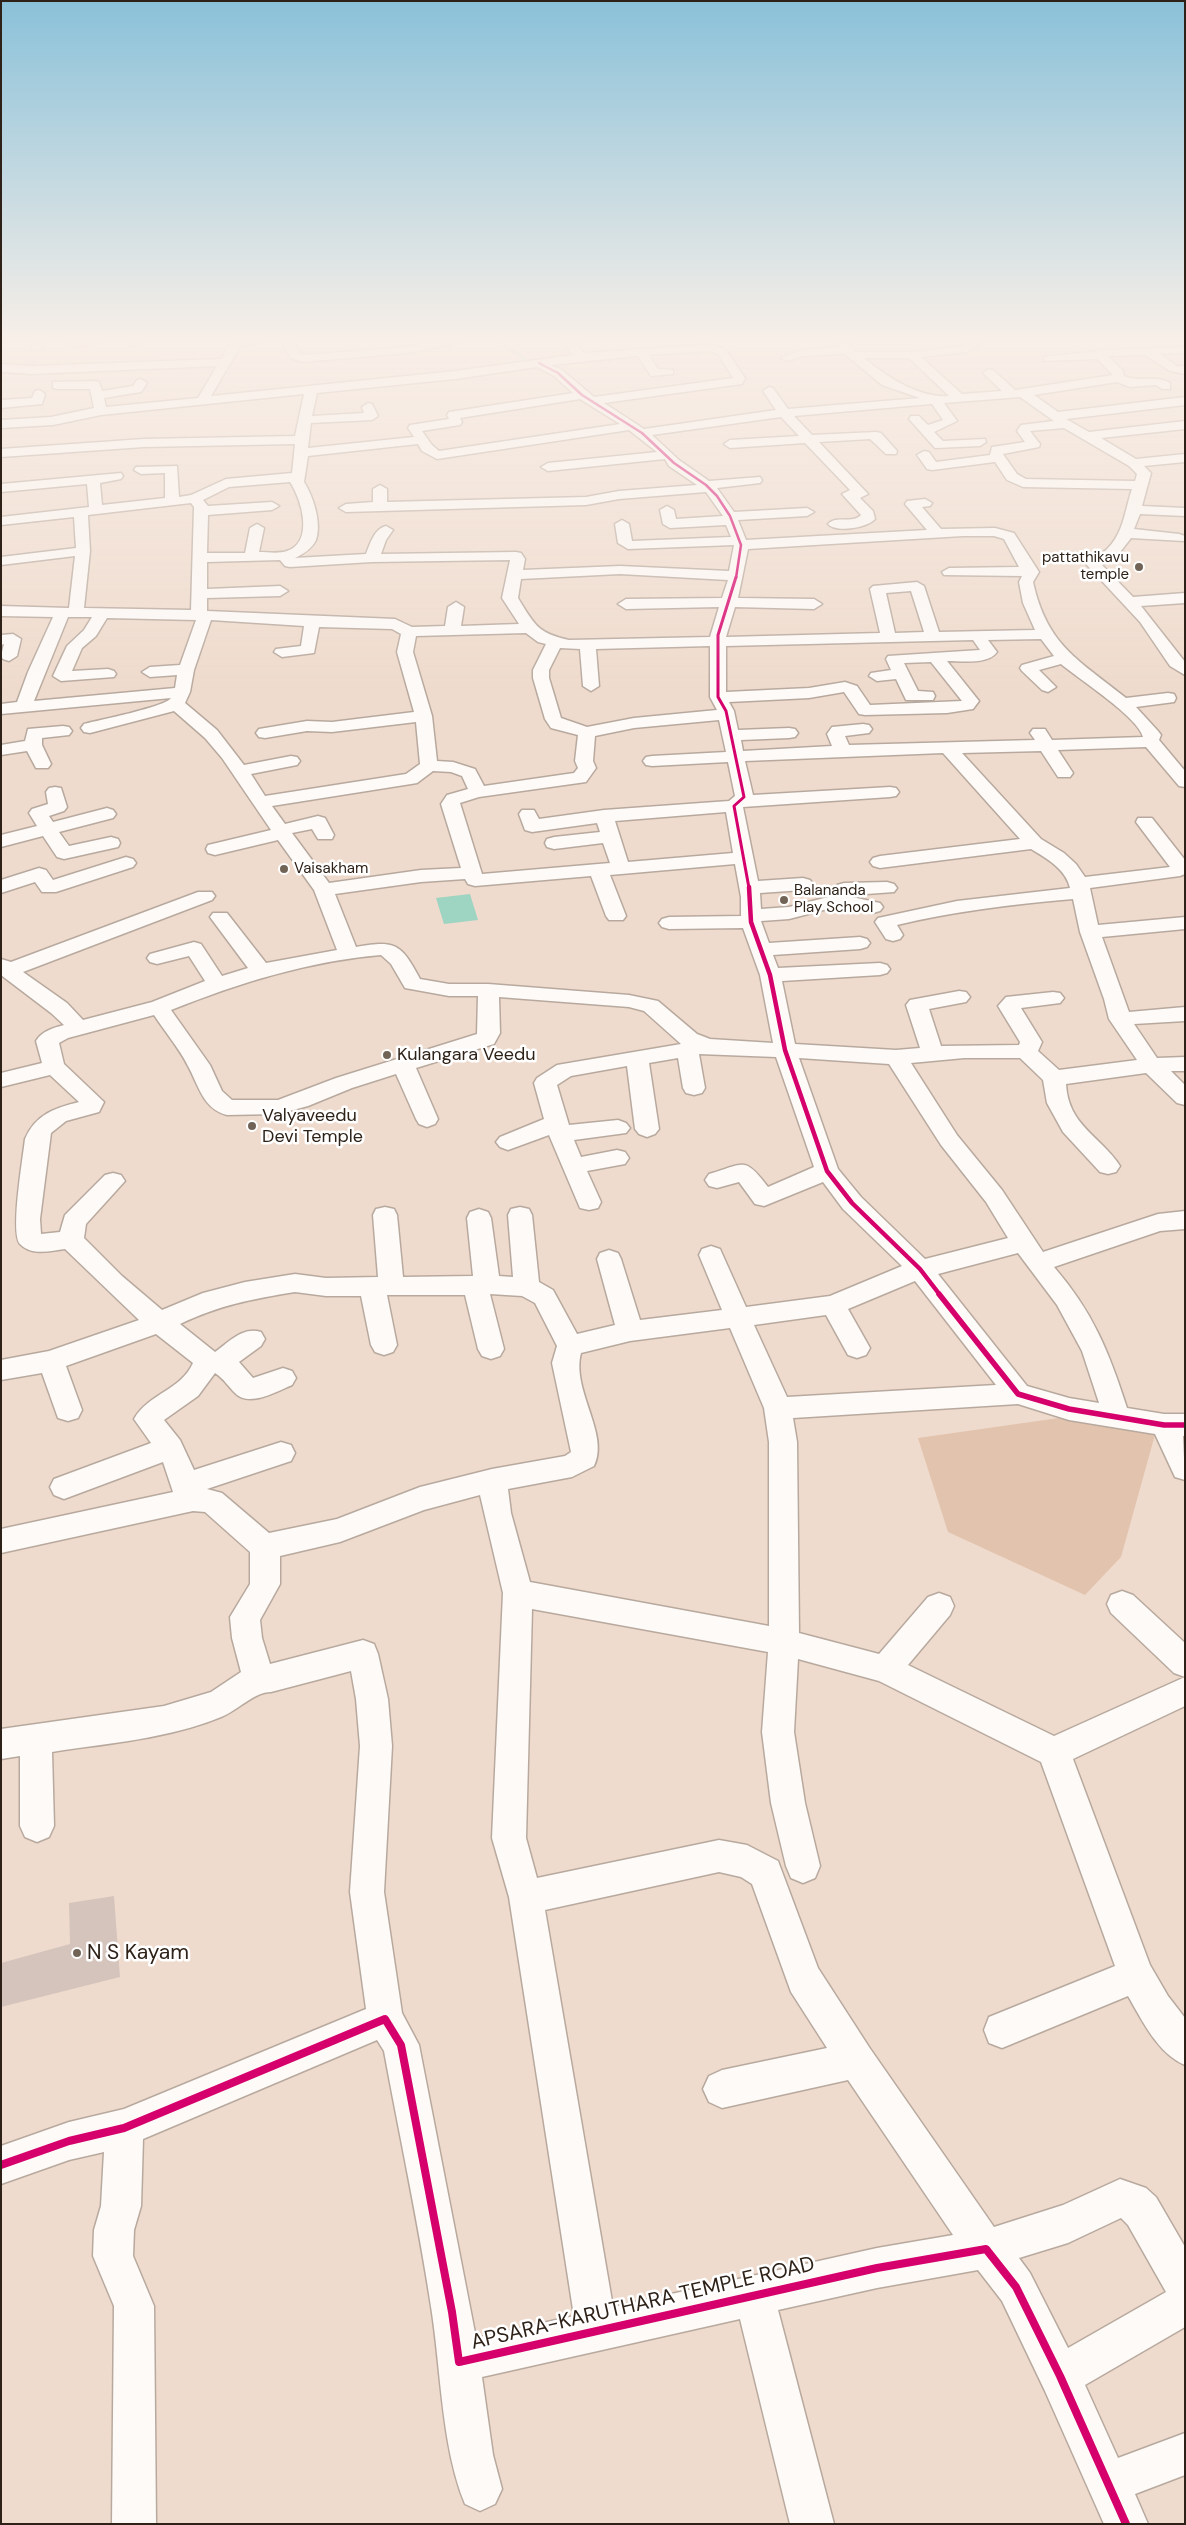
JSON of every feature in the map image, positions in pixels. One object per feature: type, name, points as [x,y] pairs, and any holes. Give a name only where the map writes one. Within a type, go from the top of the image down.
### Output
[{"type":"street","points":[[68,459],[68,466]]},
{"type":"street","points":[[289,565],[307,544],[309,510],[305,494],[297,482],[300,459]]},
{"type":"street","points":[[548,467],[596,468],[647,459]]},
{"type":"street","points":[[671,459],[674,464],[707,486],[735,530],[735,576],[717,640],[723,707],[744,797],[738,804],[743,858],[751,897],[751,919],[770,975],[785,1050],[827,1171],[852,1203],[920,1268],[1018,1394]]},
{"type":"street","points":[[622,524],[625,543],[628,545],[812,521],[857,523],[868,519],[868,514],[855,494],[826,459]]},
{"type":"street","points":[[927,459],[932,466],[1000,459],[1012,477],[1023,483],[1140,486]]},
{"type":"street","points":[[1127,459],[1144,473],[1128,533],[1120,545],[1104,561],[1093,564],[1145,620],[1176,663],[1185,670]]},
{"type":"street","points":[[1134,463],[1175,459]]},
{"type":"street","points":[[1162,460],[1177,471]]},
{"type":"street","points":[[141,470],[172,469],[172,500]]},
{"type":"street","points":[[90,728],[128,717],[162,711],[179,698],[202,616],[199,594],[197,505],[216,486],[223,471]]},
{"type":"street","points":[[666,473],[684,471]]},
{"type":"street","points":[[59,484],[62,491],[94,485],[116,476]]},
{"type":"street","points":[[216,486],[297,477]]},
{"type":"street","points":[[1,488],[86,480],[94,485]]},
{"type":"street","points":[[309,510],[347,512],[380,506],[547,497],[586,501],[755,480]]},
{"type":"street","points":[[593,486],[612,484]]},
{"type":"street","points":[[24,707],[29,691],[69,614],[83,551],[94,485]]},
{"type":"street","points":[[380,488],[380,506]]},
{"type":"street","points":[[1,521],[172,500],[197,505],[272,506]]},
{"type":"street","points":[[925,503],[912,504],[937,533]]},
{"type":"street","points":[[667,510],[670,524],[735,530],[995,532],[1005,534]]},
{"type":"street","points":[[1134,510],[1185,512]]},
{"type":"street","points":[[925,517],[941,517]]},
{"type":"street","points":[[997,519],[1005,534],[1014,542],[1018,555],[1032,572],[1026,582],[1028,595],[1034,616],[1045,634],[1064,658],[1123,703],[1152,735],[1150,741]]},
{"type":"street","points":[[251,557],[256,528]]},
{"type":"street","points":[[372,558],[379,538],[386,530]]},
{"type":"street","points":[[1128,533],[1179,538]]},
{"type":"street","points":[[395,558],[396,541]]},
{"type":"street","points":[[1,561],[83,551]]},
{"type":"street","points":[[199,558],[251,557],[289,565],[372,558],[516,556],[518,558],[510,598],[529,628],[555,642],[654,649],[717,640],[1045,634]]},
{"type":"street","points":[[320,576],[326,561]]},
{"type":"street","points":[[514,575],[620,570],[735,576]]},
{"type":"street","points":[[949,572],[1030,570]]},
{"type":"street","points":[[888,636],[878,589],[917,586],[934,636]]},
{"type":"street","points":[[199,594],[280,592]]},
{"type":"street","points":[[1129,602],[1185,598]]},
{"type":"street","points":[[626,604],[729,602],[814,604]]},
{"type":"street","points":[[452,632],[456,607]]},
{"type":"street","points":[[1,612],[202,616],[395,624],[409,632],[488,631],[529,628]]},
{"type":"street","points":[[101,615],[90,634],[75,646],[61,676],[108,674]]},
{"type":"street","points":[[282,652],[308,650],[312,622]]},
{"type":"street","points":[[822,623],[834,637]]},
{"type":"street","points":[[488,631],[490,649]]},
{"type":"street","points":[[409,632],[405,652],[424,716],[430,766]]},
{"type":"street","points":[[927,696],[912,696],[894,658],[983,655],[989,652],[977,635]]},
{"type":"street","points":[[1,640],[13,640],[9,656]]},
{"type":"street","points":[[555,642],[541,670],[541,678],[553,719],[557,724],[586,732],[723,707],[845,688],[851,689],[865,710],[947,708],[967,705],[971,701],[935,657]]},
{"type":"street","points":[[588,644],[591,686]]},
{"type":"street","points":[[1048,687],[1028,668],[1064,658]]},
{"type":"street","points":[[150,672],[186,670]]},
{"type":"street","points":[[877,676],[902,674]]},
{"type":"street","points":[[29,691],[57,690],[53,705]]},
{"type":"street","points":[[1,709],[179,698]]},
{"type":"street","points":[[179,698],[229,755],[239,772],[324,890],[348,953]]},
{"type":"street","points":[[1123,703],[1168,698]]},
{"type":"street","points":[[723,707],[761,712]]},
{"type":"street","points":[[265,733],[306,725],[323,717],[332,727],[424,716]]},
{"type":"street","points":[[1035,727],[1064,773]]},
{"type":"street","points":[[843,751],[836,734],[838,731],[863,729]]},
{"type":"street","points":[[42,764],[34,745],[34,733],[63,731]]},
{"type":"street","points":[[586,732],[584,761],[587,768],[580,778],[478,792],[452,800],[450,804],[475,880],[743,858]]},
{"type":"street","points":[[731,735],[790,733]]},
{"type":"street","points":[[652,761],[843,751],[1046,744],[1130,744],[1150,741]]},
{"type":"street","points":[[1150,741],[1185,782]]},
{"type":"street","points":[[1,750],[34,745]]},
{"type":"street","points":[[948,748],[1034,843],[1057,857],[1069,868],[1079,889],[1090,932],[1115,999],[1120,1019],[1151,1065],[1185,1098]]},
{"type":"street","points":[[239,772],[291,761]]},
{"type":"street","points":[[262,802],[411,779],[430,766],[453,767],[469,772],[478,792]]},
{"type":"street","points":[[55,792],[58,807],[38,813],[64,853],[111,843]]},
{"type":"street","points":[[528,814],[532,826],[604,816],[890,792]]},
{"type":"street","points":[[3,835],[48,829],[107,814]]},
{"type":"street","points":[[604,816],[621,868]]},
{"type":"street","points":[[215,849],[318,822],[325,835]]},
{"type":"street","points":[[893,935],[885,922],[918,913],[1008,898],[1079,889],[1173,872],[1183,868],[1145,822]]},
{"type":"street","points":[[554,843],[611,836]]},
{"type":"street","points":[[880,862],[1034,843]]},
{"type":"street","points":[[1,887],[39,874],[49,888],[126,863]]},
{"type":"street","points":[[598,869],[616,916]]},
{"type":"street","points":[[324,890],[421,876],[472,873]]},
{"type":"street","points":[[748,888],[803,884]]},
{"type":"street","points":[[839,900],[843,896],[844,889],[887,888]]},
{"type":"street","points":[[7,973],[205,896]]},
{"type":"street","points":[[669,923],[751,919],[790,914],[839,900],[873,908]]},
{"type":"street","points":[[220,917],[261,971]]},
{"type":"street","points":[[1090,932],[1185,923]]},
{"type":"street","points":[[760,950],[860,943]]},
{"type":"street","points":[[157,958],[194,948],[217,984]]},
{"type":"street","points":[[71,1240],[37,1243],[29,1238],[28,1219],[37,1139],[40,1129],[51,1119],[91,1107],[93,1102],[54,1067],[47,1041],[60,1033],[160,1007],[217,984],[261,971],[348,953],[383,948],[390,950],[399,961],[412,984],[449,990],[488,990],[629,1001],[651,1006],[697,1048],[694,1088]]},
{"type":"street","points":[[770,975],[880,969]]},
{"type":"street","points":[[7,973],[59,1008],[78,1028]]},
{"type":"street","points":[[160,1007],[199,1065],[212,1095],[227,1108],[278,1107],[300,1101],[344,1083],[402,1064],[486,1039],[489,1032],[488,990]]},
{"type":"street","points":[[933,1054],[917,1005],[960,997]]},
{"type":"street","points":[[1026,1052],[1031,1042],[1027,1032],[1009,1006],[1013,1002],[1053,998]]},
{"type":"street","points":[[1120,1019],[1185,1014]]},
{"type":"street","points":[[589,1202],[558,1129],[546,1083],[565,1070],[697,1048],[785,1050],[896,1058],[983,1050],[1026,1052],[1054,1078]]},
{"type":"street","points":[[637,1057],[647,1130]]},
{"type":"street","points":[[896,1058],[949,1140],[994,1196],[1031,1253],[1067,1299],[1095,1352],[1116,1415]]},
{"type":"street","points":[[402,1064],[427,1119]]},
{"type":"street","points":[[1054,1078],[1151,1065],[1185,1064]]},
{"type":"street","points":[[1,1080],[54,1067]]},
{"type":"street","points":[[1054,1078],[1053,1092],[1064,1113],[1082,1142],[1108,1166]]},
{"type":"street","points":[[508,1142],[558,1129],[618,1128]]},
{"type":"street","points":[[573,1166],[617,1158]]},
{"type":"street","points":[[717,1180],[744,1172],[764,1198],[827,1171]]},
{"type":"street","points":[[71,1240],[74,1222],[113,1180]]},
{"type":"street","points":[[384,1345],[382,1286],[385,1215]]},
{"type":"street","points":[[520,1215],[527,1287]]},
{"type":"street","points":[[479,1218],[481,1285],[492,1349]]},
{"type":"street","points":[[570,1346],[630,1331],[833,1305],[920,1268],[1031,1253],[1158,1223],[1185,1220]]},
{"type":"street","points":[[71,1240],[91,1262],[160,1322],[214,1362],[235,1374],[246,1388],[256,1388],[283,1378]]},
{"type":"street","points":[[711,1255],[778,1408],[783,1442],[784,1642],[778,1732],[788,1803],[803,1866]]},
{"type":"street","points":[[609,1259],[630,1331]]},
{"type":"street","points":[[1,1370],[51,1361],[160,1322],[203,1302],[245,1291],[295,1283],[326,1287],[481,1285],[527,1287],[544,1297],[570,1346],[565,1363],[572,1401],[586,1449],[584,1458],[572,1466],[492,1480],[420,1499],[340,1530],[264,1546]]},
{"type":"street","points":[[833,1305],[857,1348]]},
{"type":"street","points":[[252,1339],[214,1362],[191,1387],[158,1407],[148,1419],[170,1448],[188,1492],[212,1501],[264,1546],[268,1570],[266,1587],[245,1617],[247,1638],[258,1678]]},
{"type":"street","points":[[51,1361],[68,1410]]},
{"type":"street","points":[[778,1408],[1018,1394],[1069,1409],[1174,1425],[1185,1469]]},
{"type":"street","points":[[64,1487],[170,1448]]},
{"type":"street","points":[[1,1541],[188,1492],[281,1453]]},
{"type":"street","points":[[492,1480],[497,1513],[518,1593],[509,1838],[526,1898],[597,2331]]},
{"type":"street","points":[[518,1593],[784,1642],[885,1669],[1054,1752],[1136,1974],[1155,2009],[1185,2047]]},
{"type":"street","points":[[1122,1604],[1185,1663]]},
{"type":"street","points":[[885,1669],[939,1606]]},
{"type":"street","points":[[1,1744],[164,1721],[192,1714],[222,1702],[258,1678],[271,1678],[363,1654],[372,1699],[376,1746],[366,1892],[385,2019],[124,2128],[69,2141],[1,2164]]},
{"type":"street","points":[[1054,1752],[1182,1695]]},
{"type":"street","points":[[36,1739],[37,1826]]},
{"type":"street","points":[[526,1898],[719,1856],[747,1862],[766,1873],[804,1979],[856,2060],[986,2249],[1016,2287],[1060,2376],[1126,2524]]},
{"type":"street","points":[[1002,2030],[1136,1974]]},
{"type":"street","name":"APSARA-KARUTHARA TEMPLE ROAD","points":[[385,2019],[400,2046],[452,2312],[459,2362],[876,2268],[986,2249],[1068,2223],[1120,2198],[1132,2202],[1142,2211],[1185,2286]]},
{"type":"street","points":[[722,2089],[856,2060]]},
{"type":"street","points":[[124,2128],[121,2206],[114,2230],[113,2256],[134,2306],[134,2524]]},
{"type":"street","points":[[754,2296],[812,2524]]},
{"type":"street","points":[[1060,2376],[1185,2304]]},
{"type":"street","points":[[459,2362],[472,2455],[480,2489]]},
{"type":"street","points":[[1108,2483],[1185,2454]]},
{"type":"shaded area","points":[[1073,1416],[1156,1431],[1121,1557],[1085,1595],[948,1532],[918,1438]]},
{"type":"water","points":[[470,894],[478,920],[444,924],[436,898]]},
{"type":"building","name":"N S Kayam","points":[[114,1896],[120,1977],[1,2007],[1,1963],[70,1944],[69,1903]]},
{"type":"cycle path","points":[[671,459],[706,485],[717,496],[730,516],[741,545],[735,582],[718,635],[718,697],[726,711],[744,797],[734,806],[751,897],[751,922],[770,975],[785,1050],[827,1171],[852,1203],[920,1269],[1018,1394],[1069,1409],[1164,1425],[1185,1425]]},
{"type":"cycle path","points":[[1,2165],[69,2141],[124,2128],[385,2019],[401,2045],[452,2312],[459,2362],[877,2268],[986,2249],[1016,2287],[1060,2376],[1126,2524]]},
{"type":"place","name":"pattathikavu temple","points":[[1139,567]]},
{"type":"place","name":"Vaisakham","points":[[284,869]]},
{"type":"place","name":"Balananda Play School","points":[[784,900]]},
{"type":"place","name":"Kulangara Veedu","points":[[387,1055]]},
{"type":"place","name":"Valyaveedu Devi Temple","points":[[252,1126]]},
{"type":"place","name":"N S Kayam","points":[[77,1953]]}]
